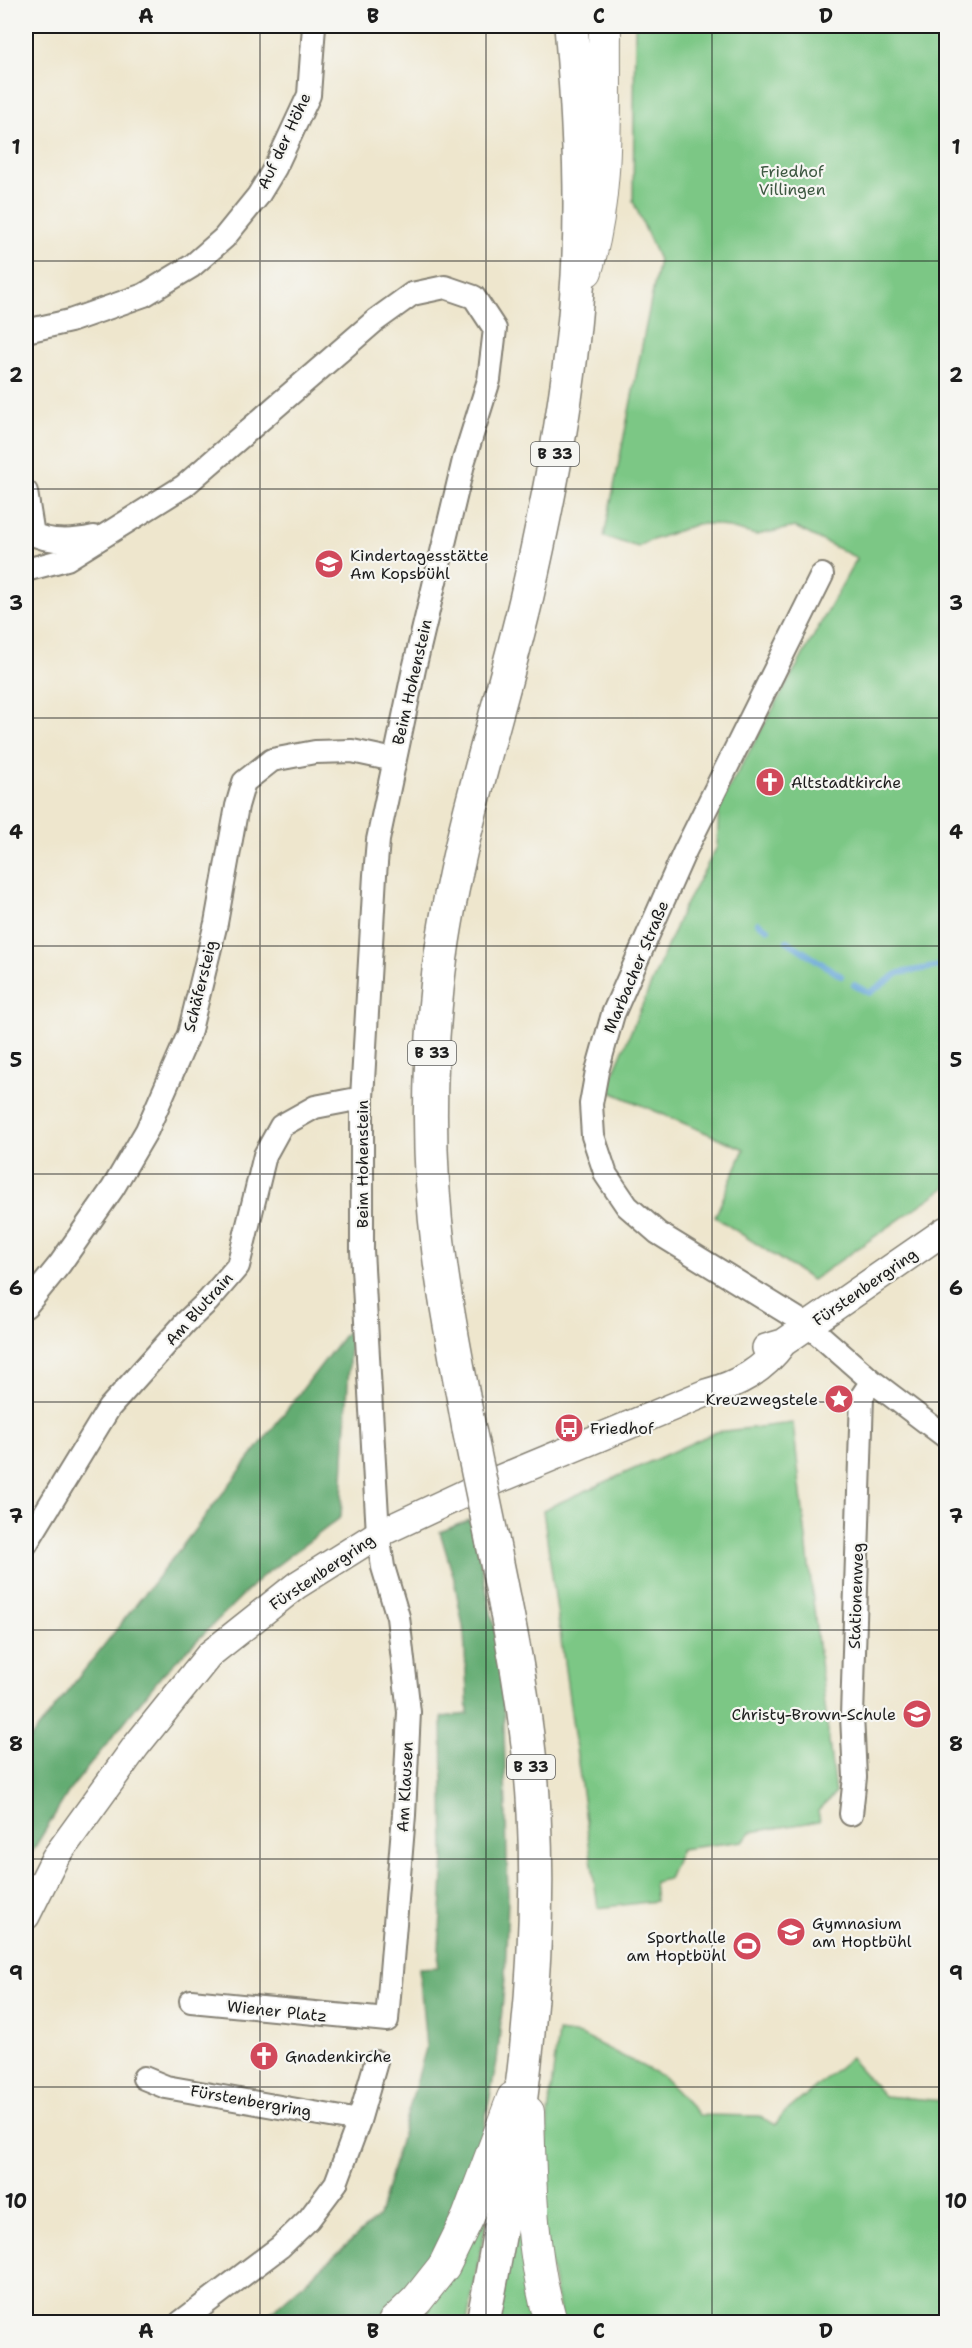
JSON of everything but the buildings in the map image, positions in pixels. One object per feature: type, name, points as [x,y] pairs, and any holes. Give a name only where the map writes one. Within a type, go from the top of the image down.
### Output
[{"type":"main road","name":"B 33","points":[[483,2322],[504,2213],[527,2056],[536,1867],[530,1758],[515,1649],[470,1429],[438,1252],[431,1146],[432,1041],[444,935],[453,883],[525,603],[558,439],[576,303],[579,154],[571,26]]},
{"type":"main road","points":[[576,303],[594,244],[602,189],[605,26]]},
{"type":"main road","points":[[394,2322],[417,2300],[444,2266],[468,2217],[527,2056]]},
{"type":"main road","points":[[527,2056],[531,2211],[542,2293],[551,2322]]},
{"type":"street","name":"Auf der Höhe","points":[[26,331],[70,321],[144,295],[192,266],[224,238],[258,196],[275,168],[309,95],[314,26]]},
{"type":"street","name":"Beim Hohenstein","points":[[26,570],[66,559],[184,486],[376,320],[412,294],[445,287],[474,297],[495,329],[489,380],[464,460],[394,760],[378,840],[363,1098],[362,1250],[378,1534]]},
{"type":"street","points":[[26,492],[29,533]]},
{"type":"street","name":"Beim Hohenstein","points":[[29,533],[67,542],[106,534]]},
{"type":"street","name":"Marbacher Straße","points":[[822,574],[684,853],[613,1014],[597,1071],[591,1104],[593,1136],[606,1175],[627,1206],[658,1233],[809,1326],[872,1381],[946,1437]]},
{"type":"street","name":"Schäfersteig","points":[[26,1306],[60,1264],[113,1188],[147,1130],[189,1034],[216,923],[237,806],[244,782],[272,760],[315,752],[352,751],[394,760]]},
{"type":"street","name":"Am Blutrain","points":[[26,1544],[109,1408],[238,1266],[265,1155],[280,1126],[315,1107],[363,1098]]},
{"type":"street","name":"Fürstenbergring","points":[[26,1916],[55,1858],[136,1746],[210,1654],[297,1585],[378,1534],[468,1492],[706,1394],[724,1373],[762,1349],[783,1343],[946,1230]]},
{"type":"street","name":"Stationenweg","points":[[851,1814],[855,1777],[852,1716],[862,1396],[872,1381]]},
{"type":"street","name":"Am Klausen","points":[[364,2020],[387,2020],[403,1827],[409,1712],[398,1617],[383,1567],[378,1534]]},
{"type":"street","name":"Wiener Platz","points":[[191,2001],[364,2020]]},
{"type":"street","points":[[181,2322],[280,2247],[309,2219],[336,2182],[359,2121],[376,2062]]},
{"type":"street","name":"Fürstenbergring","points":[[144,2078],[166,2086],[359,2121]]},
{"type":"green space","name":"Friedhof Villingen","points":[[635,26],[946,26],[946,1187],[812,1280],[715,1217],[744,1149],[606,1090],[683,909],[717,847],[719,806],[857,558],[795,527],[756,535],[714,524],[697,524],[638,547],[604,537],[659,260],[633,201]]},
{"type":"green space","points":[[351,1326],[341,1517],[259,1579],[162,1675],[69,1791],[26,1862],[26,1744]]},
{"type":"green space","points":[[793,1423],[835,1794],[818,1811],[820,1821],[751,1832],[744,1841],[681,1849],[668,1879],[654,1882],[656,1901],[598,1908],[543,1510],[716,1432]]},
{"type":"green space","points":[[469,1520],[478,1549],[495,1631],[503,1685],[508,1898],[505,1978],[497,2062],[481,2142],[441,2246],[401,2300],[375,2322],[260,2322],[379,2216],[426,2048],[419,1968],[438,1967],[444,1858],[442,1717],[468,1714],[464,1632],[454,1579],[440,1532]]},
{"type":"green space","points":[[558,2032],[581,2035],[662,2076],[699,2115],[759,2116],[776,2125],[781,2116],[850,2058],[884,2096],[944,2101],[946,2099],[946,2322],[561,2322],[542,2219],[548,2115]]},
{"type":"green space","points":[[495,2176],[467,2322],[408,2322]]},
{"type":"green space","points":[[521,2194],[540,2322],[496,2322]]},
{"type":"waterway","points":[[758,923],[768,929]]},
{"type":"waterway","points":[[787,941],[841,976]]},
{"type":"waterway","points":[[854,985],[869,993],[899,973],[946,965]]},
{"type":"place","name":"Kindertagesstätte Am Kopsbühl","points":[[329,564]]},
{"type":"place","name":"Altstadtkirche","points":[[770,782]]},
{"type":"place","name":"Kreuzwegstele","points":[[839,1399]]},
{"type":"place","name":"Friedhof","points":[[569,1428]]},
{"type":"place","name":"Christy-Brown-Schule","points":[[917,1714]]},
{"type":"place","name":"Gymnasium am Hoptbühl","points":[[791,1932]]},
{"type":"place","name":"Sporthalle am Hoptbühl","points":[[747,1946]]},
{"type":"place","name":"Gnadenkirche","points":[[264,2056]]}]
